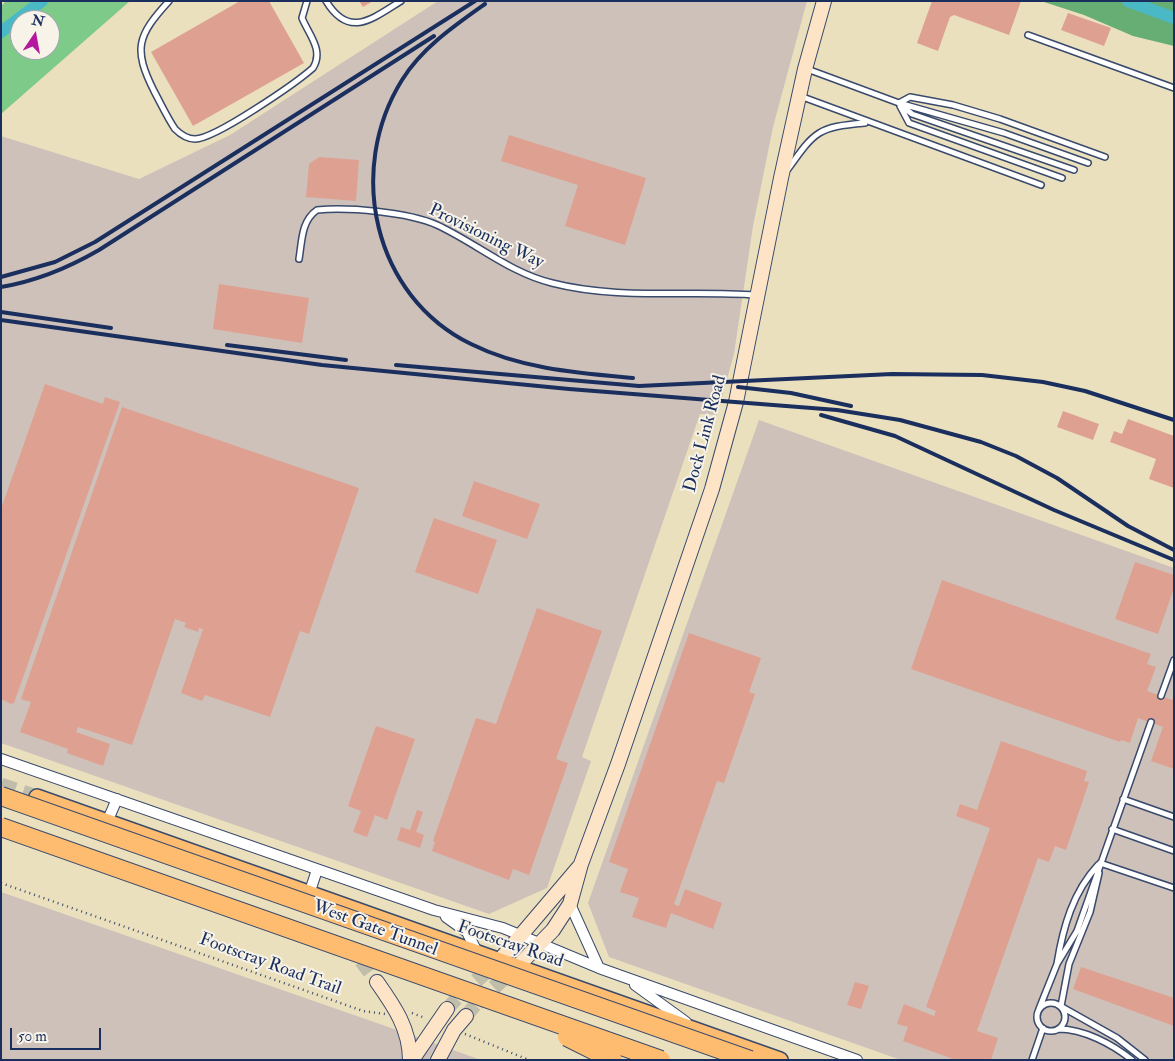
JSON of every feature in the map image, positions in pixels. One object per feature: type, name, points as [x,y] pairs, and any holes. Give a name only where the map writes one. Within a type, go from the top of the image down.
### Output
[{"type":"highway","name":"West Gate Tunnel","points":[[1,796],[750,1060]]},
{"type":"highway","name":"West Gate Tunnel","points":[[1,827],[662,1060]]},
{"type":"highway","points":[[496,1003],[613,1060]]},
{"type":"main road","name":"Dock Link Road","points":[[517,967],[541,943],[570,904],[581,864],[618,764],[712,489],[736,402],[781,178],[805,69],[824,1]]},
{"type":"main road","name":"Footscray Road","points":[[37,797],[478,955],[780,1060]]},
{"type":"main road","name":"Dock Link Road","points":[[498,961],[522,935],[552,895],[581,864]]},
{"type":"main road","points":[[377,982],[397,1012],[408,1037],[411,1060]]},
{"type":"main road","points":[[411,1060],[447,1009]]},
{"type":"main road","points":[[438,1060],[454,1030],[466,1016]]},
{"type":"street","name":"Footscray Road","points":[[1,759],[434,910],[503,928],[599,968],[842,1058],[858,1060]]},
{"type":"street","points":[[107,822],[117,799]]},
{"type":"street","points":[[309,894],[317,870]]},
{"type":"street","points":[[570,904],[599,968]]},
{"type":"street","points":[[434,910],[467,932],[478,955]]},
{"type":"street","name":"Footscray Road","points":[[624,977],[698,1031]]},
{"type":"lane","points":[[169,1],[150,24],[143,38],[141,62],[175,129],[180,134],[195,139],[216,132],[313,68],[318,55],[317,48],[302,18],[307,1]]},
{"type":"lane","points":[[326,1],[337,17],[352,23],[368,20],[401,1]]},
{"type":"lane","points":[[1028,34],[1174,88]]},
{"type":"lane","points":[[805,69],[899,103],[1004,133],[1088,163]]},
{"type":"lane","points":[[799,96],[868,123],[1041,185]]},
{"type":"lane","points":[[899,103],[910,97],[969,109],[1105,157]]},
{"type":"lane","points":[[899,103],[912,114],[1074,170]]},
{"type":"lane","points":[[899,103],[909,123],[1062,178]]},
{"type":"lane","points":[[781,178],[810,138],[822,130],[838,125],[868,123]]},
{"type":"lane","name":"Provisioning Way","points":[[299,259],[307,219],[317,210],[375,212],[414,218],[437,225],[519,271],[562,286],[645,293],[757,295]]},
{"type":"lane","points":[[1161,696],[1174,660]]},
{"type":"lane","points":[[1132,1060],[1098,1039],[1075,1031],[1050,1031],[1043,1028],[1037,1018],[1057,964],[1077,931],[1151,722]]},
{"type":"lane","points":[[1123,799],[1174,817]]},
{"type":"lane","points":[[1112,829],[1174,851]]},
{"type":"lane","points":[[1100,862],[1174,888]]},
{"type":"lane","points":[[1057,964],[1065,927],[1076,896],[1088,876],[1100,862]]},
{"type":"lane","points":[[1058,1030],[1065,1019],[1062,1007],[1069,964],[1090,912],[1100,862]]},
{"type":"lane","points":[[1039,1009],[1050,1002],[1062,1007],[1117,1038],[1144,1060]]},
{"type":"lane","points":[[1032,1060],[1043,1028]]},
{"type":"path","name":"Footscray Road Trail","points":[[1,883],[363,1011],[381,1015],[405,1010],[436,1023]]},
{"type":"path","points":[[454,1030],[529,1060]]},
{"type":"shaded area","points":[[438,1],[807,1],[773,127],[753,226],[734,354],[717,415],[700,414],[582,757],[591,761],[547,888],[489,914],[1,743],[1,136],[139,179],[230,135]]},
{"type":"shaded area","points":[[759,420],[1174,568],[1174,1060],[901,1060],[609,957],[588,903]]},
{"type":"shaded area","points":[[1,892],[397,1030],[481,1060],[1,1060]]},
{"type":"green space","points":[[6,1],[130,1],[1,114],[1,6]]},
{"type":"green space","points":[[1041,1],[1174,1],[1174,46],[1133,36],[1084,15]]},
{"type":"building","points":[[240,1],[269,1],[304,63],[193,126],[151,52]]},
{"type":"building","points":[[359,1],[373,1],[363,7]]},
{"type":"building","points":[[932,1],[1021,1],[1009,35],[954,15],[950,17],[938,51],[917,43]]},
{"type":"building","points":[[1068,13],[1111,28],[1104,46],[1061,30]]},
{"type":"building","points":[[509,135],[646,178],[625,245],[565,226],[578,185],[501,161]]},
{"type":"building","points":[[319,157],[359,160],[356,201],[306,197],[309,164]]},
{"type":"building","points":[[219,284],[309,298],[302,343],[213,329]]},
{"type":"building","points":[[45,384],[103,404],[105,397],[120,402],[14,703],[11,704],[1,699],[1,509]]},
{"type":"building","points":[[122,407],[359,488],[309,634],[300,631],[270,717],[205,695],[202,701],[181,693],[203,629],[199,628],[198,632],[184,627],[186,623],[175,619],[132,745],[78,727],[76,732],[110,744],[103,766],[67,753],[68,749],[20,732],[31,702],[21,699]]},
{"type":"building","points":[[1063,411],[1099,424],[1093,440],[1057,427]]},
{"type":"building","points":[[1128,419],[1174,436],[1174,488],[1149,479],[1156,459],[1110,442],[1114,431],[1122,434]]},
{"type":"building","points":[[474,481],[540,504],[527,539],[462,516]]},
{"type":"building","points":[[434,518],[497,540],[478,594],[415,572]]},
{"type":"building","points":[[1135,562],[1174,575],[1174,588],[1158,634],[1115,619]]},
{"type":"building","points":[[942,580],[1151,654],[1147,664],[1156,667],[1147,691],[1172,700],[1174,697],[1174,769],[1151,761],[1163,727],[1138,718],[1130,743],[1121,740],[1120,742],[911,669]]},
{"type":"building","points":[[537,608],[602,631],[556,759],[568,763],[529,875],[513,869],[509,880],[432,851],[435,842],[433,841],[476,718],[496,724]]},
{"type":"building","points":[[689,633],[761,658],[749,692],[755,694],[724,783],[717,781],[674,904],[679,906],[685,889],[722,903],[713,929],[671,913],[666,928],[632,917],[639,898],[620,892],[628,869],[609,862]]},
{"type":"building","points":[[376,726],[415,739],[387,820],[375,815],[367,837],[353,832],[361,811],[348,806]]},
{"type":"building","points":[[1001,741],[1087,771],[1084,781],[1089,782],[1066,850],[1055,846],[1049,862],[1038,858],[977,1031],[998,1038],[991,1060],[956,1060],[903,1041],[908,1027],[897,1024],[904,1004],[934,1016],[936,1011],[926,1007],[990,828],[956,816],[960,804],[977,810]]},
{"type":"building","points":[[417,810],[423,812],[416,832],[424,835],[420,848],[397,840],[401,827],[410,830]]},
{"type":"building","points":[[1081,967],[1174,998],[1174,1026],[1073,989]]},
{"type":"building","points":[[855,982],[869,986],[861,1009],[847,1005]]},
{"type":"waterway","points":[[1,32],[42,1]]},
{"type":"waterway","points":[[1128,1],[1174,18]]},
{"type":"tunnel","points":[[1,785],[37,797]]},
{"type":"tunnel","points":[[361,961],[377,982]]},
{"type":"tunnel","points":[[459,996],[497,962]]},
{"type":"tunnel","points":[[477,1003],[515,968]]},
{"type":"tunnel","points":[[447,1009],[459,996]]},
{"type":"tunnel","points":[[466,1016],[477,1003]]},
{"type":"railway","points":[[1,277],[55,262],[95,242],[475,1]]},
{"type":"railway","points":[[485,4],[450,29],[419,58],[402,80],[385,115],[375,152],[373,190],[379,228],[391,263],[411,295],[438,323],[471,344],[510,359],[530,364],[571,372],[633,378]]},
{"type":"railway","points":[[1,287],[52,273],[76,263],[99,250],[434,36]]},
{"type":"railway","points":[[1,312],[111,328]]},
{"type":"railway","points":[[1,320],[322,365],[569,389],[837,410],[900,420],[981,442],[1016,456],[1057,478],[1128,526],[1174,550]]},
{"type":"railway","points":[[227,345],[346,360]]},
{"type":"railway","points":[[396,365],[639,386],[892,374],[982,375],[1043,382],[1085,391],[1174,420]]},
{"type":"railway","points":[[738,387],[791,393],[851,406]]},
{"type":"railway","points":[[821,415],[895,436],[1054,510],[1174,560]]}]
